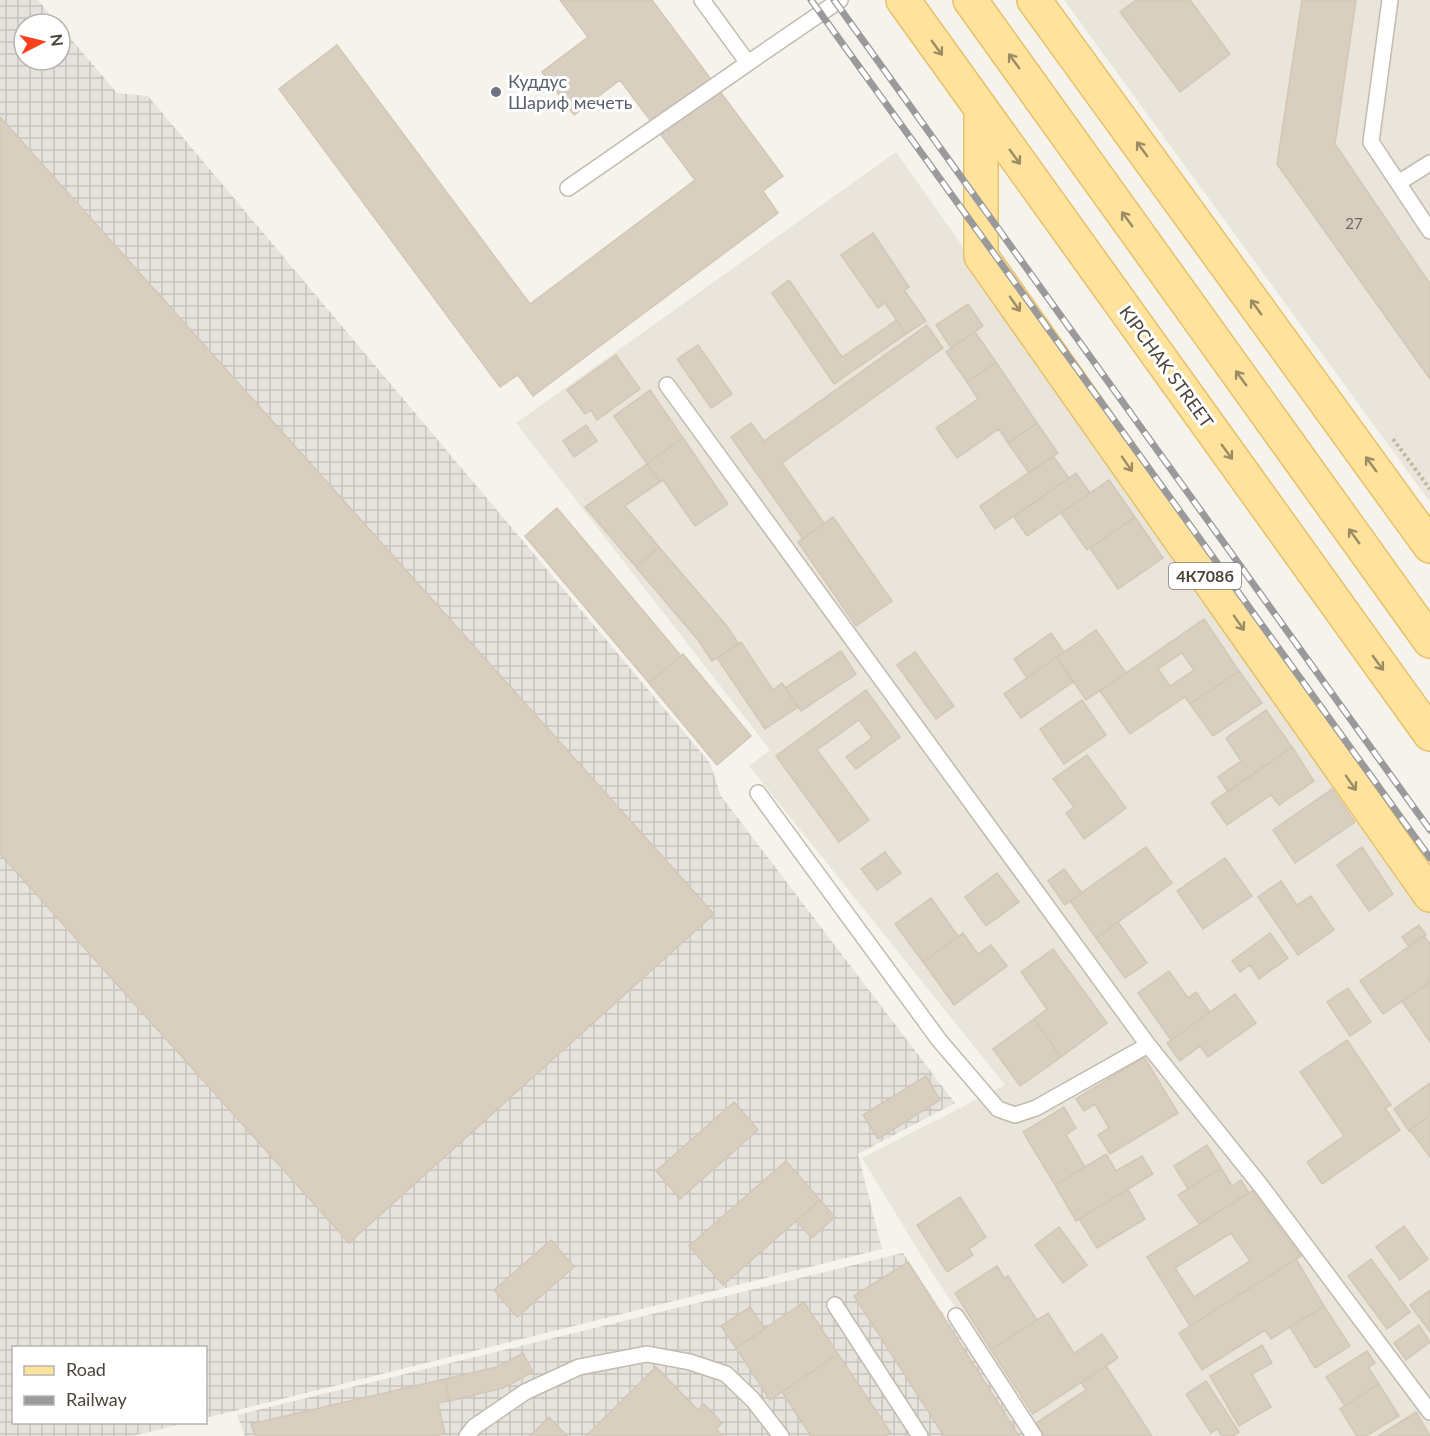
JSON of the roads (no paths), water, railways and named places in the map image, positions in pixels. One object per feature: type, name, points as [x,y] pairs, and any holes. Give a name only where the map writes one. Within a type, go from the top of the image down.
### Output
[{"type":"main road","name":"KIPCHAK STREET","points":[[903,0],[1430,734]]},
{"type":"main road","points":[[970,0],[1430,641]]},
{"type":"main road","points":[[1034,0],[1430,546]]},
{"type":"main road","name":"4К708б","points":[[981,109],[981,256],[1430,895]]},
{"type":"lane","points":[[702,0],[748,63]]},
{"type":"lane","points":[[568,188],[840,0]]},
{"type":"lane","points":[[1390,0],[1371,142],[1430,231]]},
{"type":"lane","points":[[1398,183],[1430,163]]},
{"type":"lane","points":[[667,385],[1148,1045],[1261,1186],[1430,1412]]},
{"type":"lane","points":[[759,793],[939,1040],[998,1109],[1015,1115],[1036,1108],[1148,1045]]},
{"type":"lane","points":[[835,1305],[920,1436]]},
{"type":"lane","points":[[956,1316],[1034,1436]]},
{"type":"lane","points":[[467,1436],[474,1427],[525,1392],[579,1367],[647,1354],[690,1362],[726,1374],[753,1400],[781,1436]]},
{"type":"railway","points":[[811,0],[1430,858]]},
{"type":"railway","points":[[834,0],[1430,830]]},
{"type":"place","name":"Куддус Шариф мечеть","points":[[496,92]]}]
